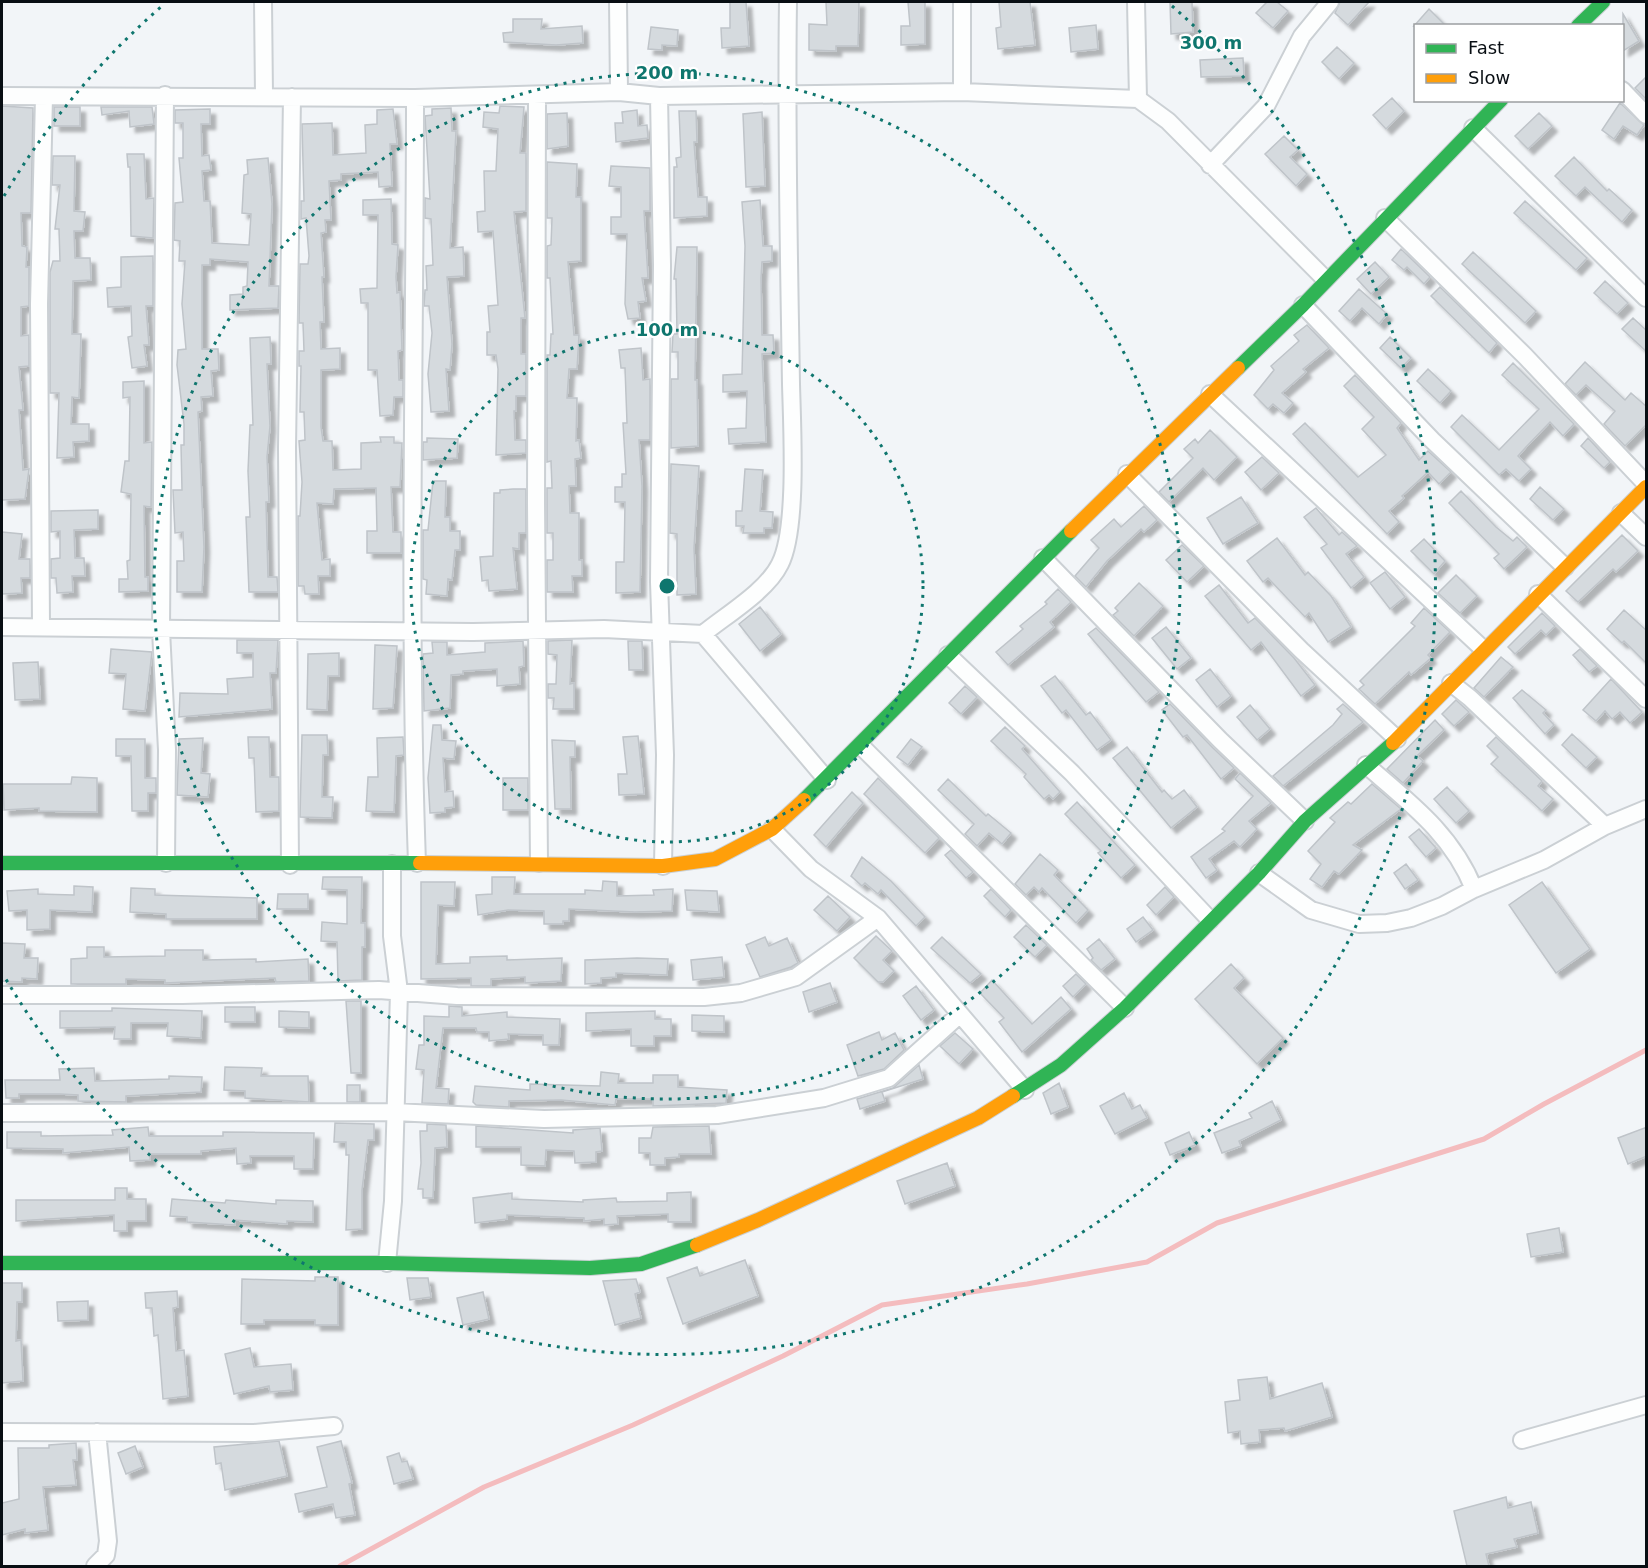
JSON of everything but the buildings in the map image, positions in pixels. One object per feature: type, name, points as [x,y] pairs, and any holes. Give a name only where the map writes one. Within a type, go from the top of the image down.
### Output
[{"type":"street","points":[[263,2],[264,95]]},
{"type":"street","points":[[618,2],[619,92]]},
{"type":"street","points":[[2,627],[412,632],[604,628],[703,634],[769,581],[781,563],[789,529],[792,438],[787,95],[788,2]]},
{"type":"street","points":[[962,2],[962,92]]},
{"type":"street","points":[[1136,2],[1138,99]]},
{"type":"street","points":[[1210,165],[1266,106],[1302,36],[1330,2]]},
{"type":"street","points":[[1580,24],[1603,2]]},
{"type":"street","points":[[1624,91],[1647,114]]},
{"type":"street","points":[[2,96],[264,95],[415,98],[619,92],[659,96],[962,92],[1138,99],[1168,121],[1325,279]]},
{"type":"street","points":[[165,95],[161,630],[167,750],[166,863]]},
{"type":"street","points":[[537,96],[536,631],[539,863]]},
{"type":"street","points":[[659,96],[662,288],[658,582],[662,631],[663,866]]},
{"type":"street","points":[[41,627],[39,304],[44,97]]},
{"type":"street","points":[[290,865],[287,448],[292,97]]},
{"type":"street","points":[[415,98],[412,632],[417,863]]},
{"type":"street","points":[[2,863],[290,865],[539,863],[663,866],[715,859],[772,829],[827,780],[1127,474],[1303,305],[1325,279],[1499,102]]},
{"type":"street","points":[[1473,128],[1647,298]]},
{"type":"street","points":[[2,1263],[387,1263],[598,1267],[641,1264],[668,1257],[758,1220],[978,1118],[1061,1065],[1125,1008],[1259,873],[1305,821],[1397,739],[1483,649],[1647,485],[1516,348],[1385,218]]},
{"type":"street","points":[[1303,305],[1431,440],[1565,567]]},
{"type":"street","points":[[1210,394],[1483,649]]},
{"type":"street","points":[[1127,474],[1301,650],[1397,739]]},
{"type":"street","points":[[1621,513],[1647,537]]},
{"type":"street","points":[[1043,558],[1220,740],[1305,821]]},
{"type":"street","points":[[1538,594],[1647,699]]},
{"type":"street","points":[[703,634],[827,780]]},
{"type":"street","points":[[948,656],[1072,773],[1210,920]]},
{"type":"street","points":[[1451,683],[1470,698],[1605,826]]},
{"type":"street","points":[[861,746],[1125,1008]]},
{"type":"street","points":[[1366,765],[1438,828],[1463,861],[1474,889]]},
{"type":"street","points":[[1259,873],[1311,910],[1359,924],[1387,923],[1412,918],[1544,860],[1605,826],[1647,808]]},
{"type":"street","points":[[772,829],[812,869],[878,918],[1025,1090]]},
{"type":"street","points":[[387,1263],[393,1201],[399,992],[392,936],[392,864]]},
{"type":"street","points":[[2,994],[182,995],[379,990],[457,996],[670,997],[741,993],[796,977],[878,918]]},
{"type":"street","points":[[2,1113],[394,1112],[544,1119],[717,1115],[824,1098],[889,1078],[959,1015]]},
{"type":"street","points":[[1522,1440],[1647,1405]]},
{"type":"street","points":[[2,1432],[254,1433],[334,1426]]},
{"type":"street","points":[[95,1566],[106,1555],[108,1541],[96,1432]]},
{"type":"waterway","points":[[340,1566],[484,1487],[633,1425],[783,1356],[882,1305],[1027,1284],[1147,1262],[1217,1223],[1484,1139],[1646,1050]]},
{"type":"traffic: fast","points":[[1580,24],[1603,2]]},
{"type":"traffic: fast","points":[[1238,368],[1303,305],[1499,102]]},
{"type":"traffic: fast","points":[[804,800],[1071,531]]},
{"type":"traffic: fast","points":[[1013,1096],[1061,1065],[1125,1008],[1259,873],[1305,821],[1393,743]]},
{"type":"traffic: fast","points":[[2,863],[420,863]]},
{"type":"traffic: fast","points":[[2,1263],[387,1263],[590,1268],[641,1264],[697,1245]]},
{"type":"traffic: slow","points":[[1071,531],[1238,368]]},
{"type":"traffic: slow","points":[[1393,743],[1646,487]]},
{"type":"traffic: slow","points":[[420,863],[663,866],[715,859],[772,829],[804,800]]},
{"type":"traffic: slow","points":[[697,1245],[758,1220],[978,1118],[1013,1096]]}]
